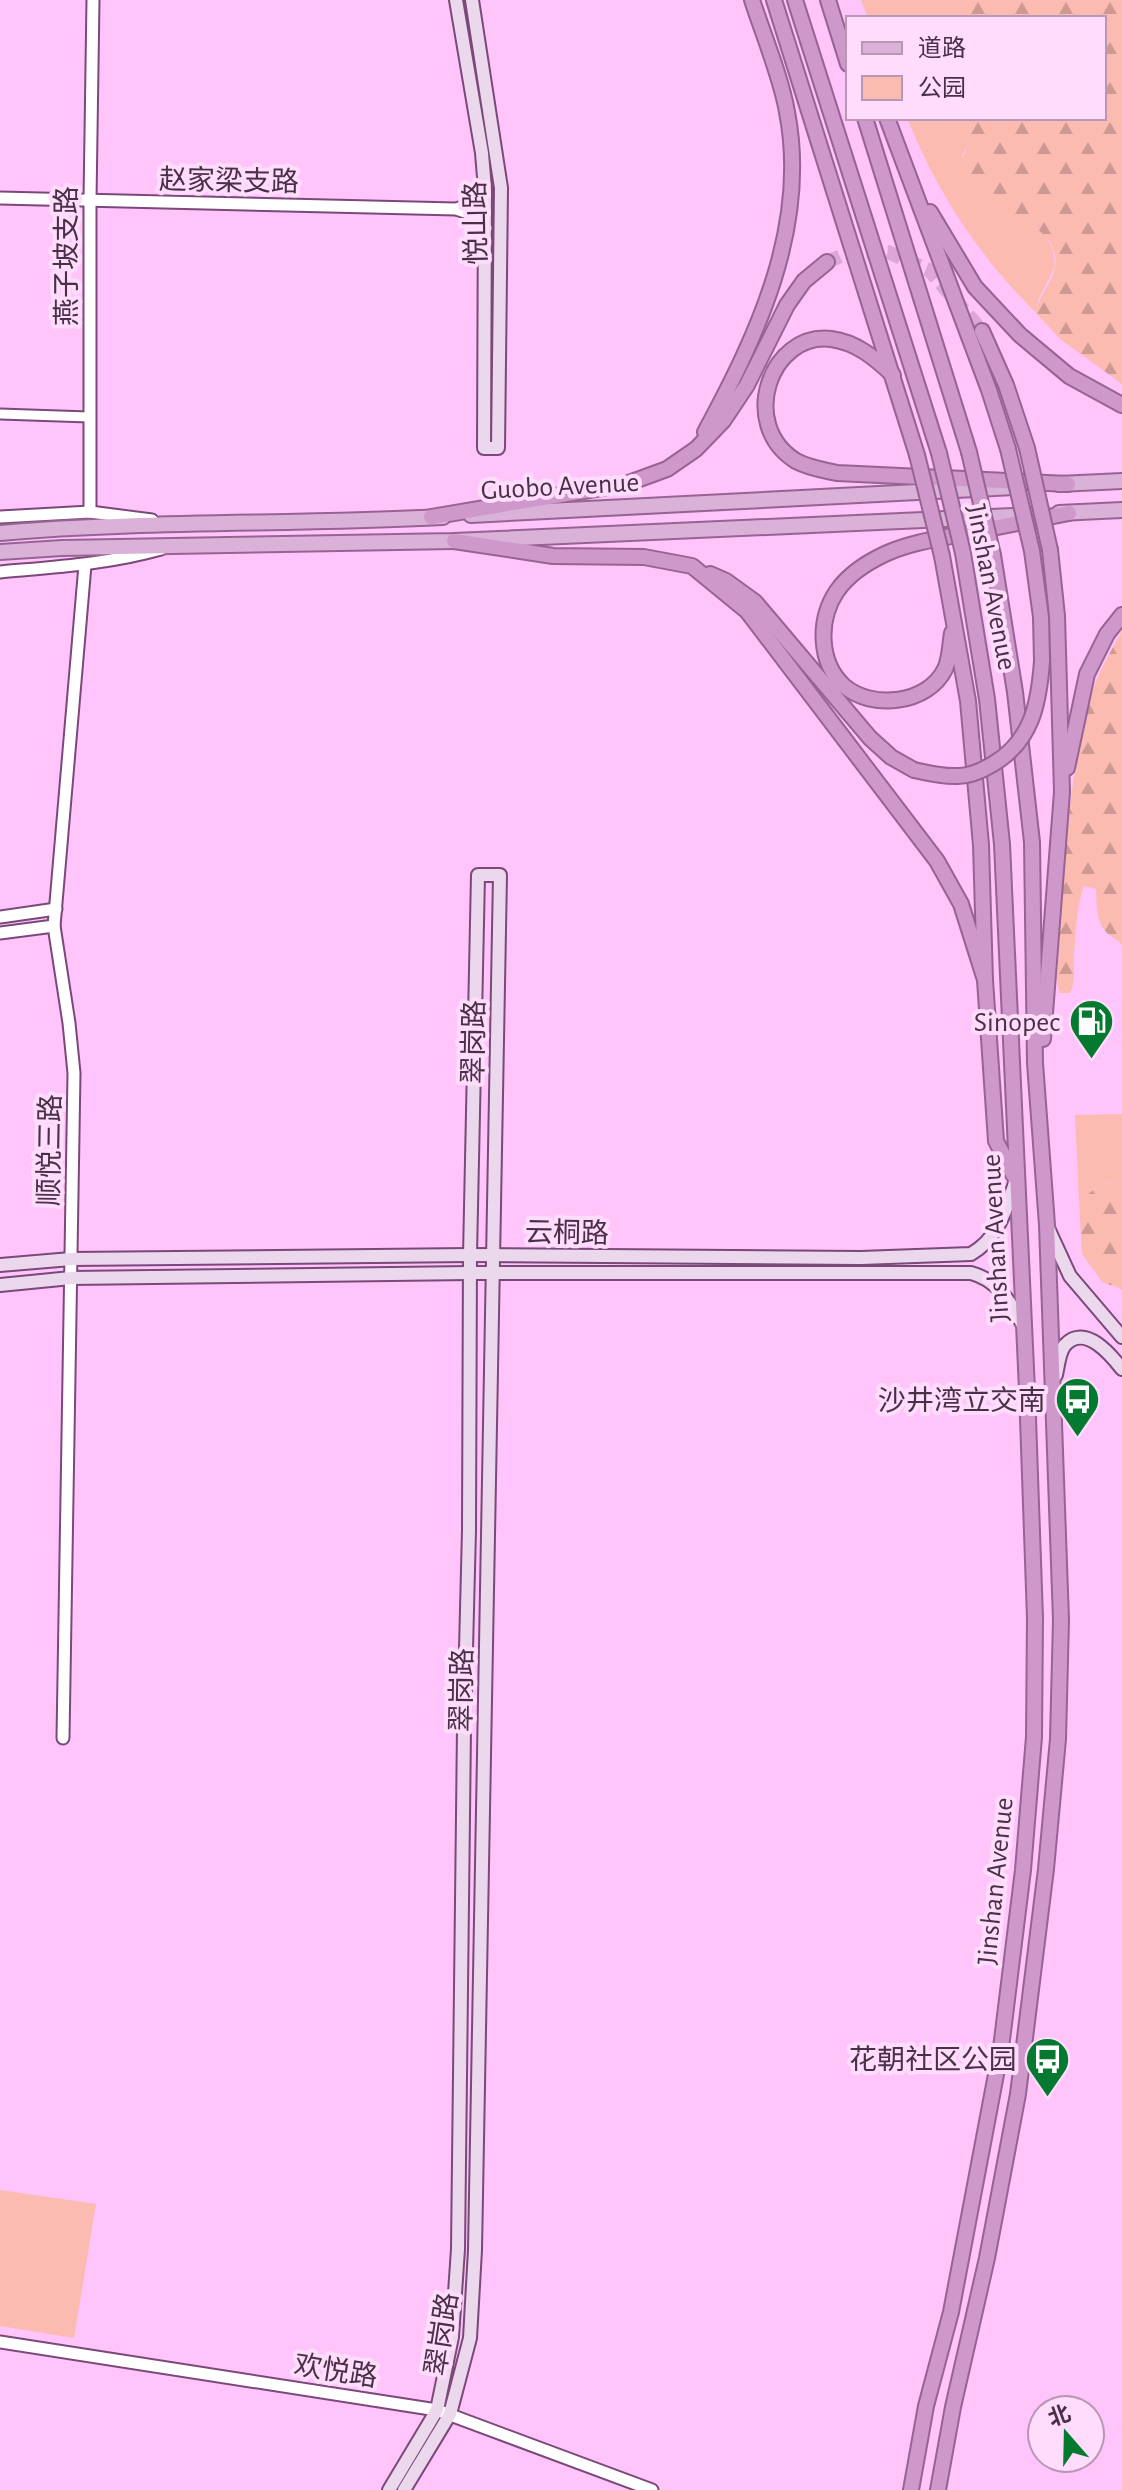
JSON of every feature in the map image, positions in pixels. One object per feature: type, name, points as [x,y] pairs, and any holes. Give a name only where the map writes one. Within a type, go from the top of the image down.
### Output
[{"type":"highway","points":[[696,449],[742,363],[770,292],[786,236],[794,174],[787,111],[752,0]]},
{"type":"highway","points":[[774,0],[893,375],[942,556],[968,701],[981,845],[985,980],[996,1141],[1016,1179]]},
{"type":"highway","name":"Jinshan Avenue","points":[[795,0],[939,453],[963,553],[987,699],[1002,844],[1025,1328],[1035,1648],[1034,1737],[1023,1870],[1001,2048],[951,2312],[926,2406],[911,2490]]},
{"type":"highway","points":[[831,0],[846,27]]},
{"type":"highway","points":[[831,0],[846,56]]},
{"type":"highway","name":"Jinshan Avenue","points":[[866,120],[969,452],[993,555],[1015,692],[1032,842],[1035,1063],[1054,1382],[1061,1620],[1058,1739],[1046,1869],[1018,2094],[938,2490]]},
{"type":"highway","points":[[454,541],[553,556],[644,557],[692,566],[726,581],[755,602],[870,738],[891,757],[914,770],[962,776],[984,769],[1006,756],[1023,737],[1040,694],[1041,617],[1032,551],[1008,449],[989,390],[888,120]]},
{"type":"highway","points":[[914,184],[975,287],[1020,335],[1069,376],[1122,405]]},
{"type":"highway","points":[[431,517],[626,484],[667,469],[696,449],[723,421],[747,385],[787,305],[804,281],[827,262]]},
{"type":"highway","points":[[982,331],[1006,385],[1027,448],[1050,550],[1057,616],[1062,792],[1038,1099]]},
{"type":"highway","points":[[893,375],[874,357],[852,344],[829,338],[810,341],[792,351],[774,371],[765,395],[765,419],[777,443],[795,460],[812,468],[837,473],[1068,484]]},
{"type":"highway","points":[[954,617],[945,670],[930,686],[910,698],[884,701],[861,697],[843,685],[829,665],[823,645],[826,616],[837,591],[858,570],[885,554],[917,543],[1069,513]]},
{"type":"highway","points":[[692,566],[747,611],[937,861],[961,904],[985,980]]},
{"type":"highway","points":[[1062,792],[1087,674],[1107,634],[1122,615]]},
{"type":"highway","points":[[901,2490],[926,2406]]},
{"type":"highway","points":[[945,2490],[953,2407]]},
{"type":"main road","name":"悦山路","points":[[456,0],[482,153],[485,189],[491,448],[501,188],[472,0]]},
{"type":"main road","name":"Guobo Avenue","points":[[0,533],[180,523],[431,517],[1122,481]]},
{"type":"main road","name":"Guobo Avenue","points":[[0,552],[177,545],[454,541],[1122,510]]},
{"type":"main road","name":"翠岗路","points":[[389,2490],[437,2410],[452,2337],[458,2249],[470,1255],[478,875],[500,875],[475,2250],[470,2338],[450,2414],[404,2490]]},
{"type":"main road","name":"云桐路","points":[[0,1265],[71,1259],[470,1255],[861,1258],[971,1254],[985,1246],[994,1235],[1016,1179]]},
{"type":"main road","points":[[1047,1225],[1070,1276],[1122,1337]]},
{"type":"main road","name":"云桐路","points":[[0,1285],[71,1278],[470,1273],[971,1273],[985,1276],[999,1287],[1025,1328]]},
{"type":"main road","points":[[1054,1382],[1064,1346],[1082,1338],[1100,1346],[1122,1369]]},
{"type":"street","name":"燕子坡支路","points":[[90,512],[93,0]]},
{"type":"street","points":[[456,209],[477,200],[485,189]]},
{"type":"street","name":"赵家梁支路","points":[[0,198],[456,209]]},
{"type":"street","points":[[456,209],[471,214],[486,228]]},
{"type":"street","points":[[0,414],[89,417]]},
{"type":"street","points":[[0,517],[90,512],[180,523]]},
{"type":"street","points":[[0,572],[126,559],[177,545]]},
{"type":"street","name":"顺悦三路","points":[[63,1738],[74,1073],[54,926],[85,565]]},
{"type":"street","points":[[0,917],[56,909]]},
{"type":"street","points":[[0,933],[54,926]]},
{"type":"street","name":"欢悦路","points":[[0,2342],[437,2410],[652,2490]]},
{"type":"green space","points":[[861,0],[956,0],[961,16],[867,16]]},
{"type":"green space","points":[[956,0],[1122,0],[1122,384],[1060,339],[1036,313],[1055,268],[1054,251],[1046,237],[971,191],[960,169],[969,140],[970,120],[1106,120],[1106,16],[961,16]]},
{"type":"green space","points":[[908,120],[970,120],[969,142],[962,156],[1014,214],[1045,235],[1053,250],[1055,267],[1039,298],[1036,313],[996,269],[961,222]]},
{"type":"green space","points":[[1122,631],[1122,945],[1100,923],[1096,889],[1084,886],[1079,903],[1073,984],[1070,993],[1059,993],[1057,980],[1064,872],[1076,762],[1092,692]]},
{"type":"green space","points":[[1122,1114],[1122,1181],[1101,1184],[1079,1201],[1075,1115]]},
{"type":"green space","points":[[1122,1181],[1122,1290],[1103,1283],[1082,1254],[1079,1201],[1101,1184]]},
{"type":"green space","points":[[0,2190],[96,2204],[74,2338],[0,2326]]},
{"type":"tunnel","points":[[827,262],[852,251],[888,252],[929,270],[982,331]]},
{"type":"place","name":"Sinopec","points":[[1091,1060]]},
{"type":"place","name":"沙井湾立交南","points":[[1077,1439]]},
{"type":"place","name":"花朝社区公园","points":[[1048,2098]]}]
